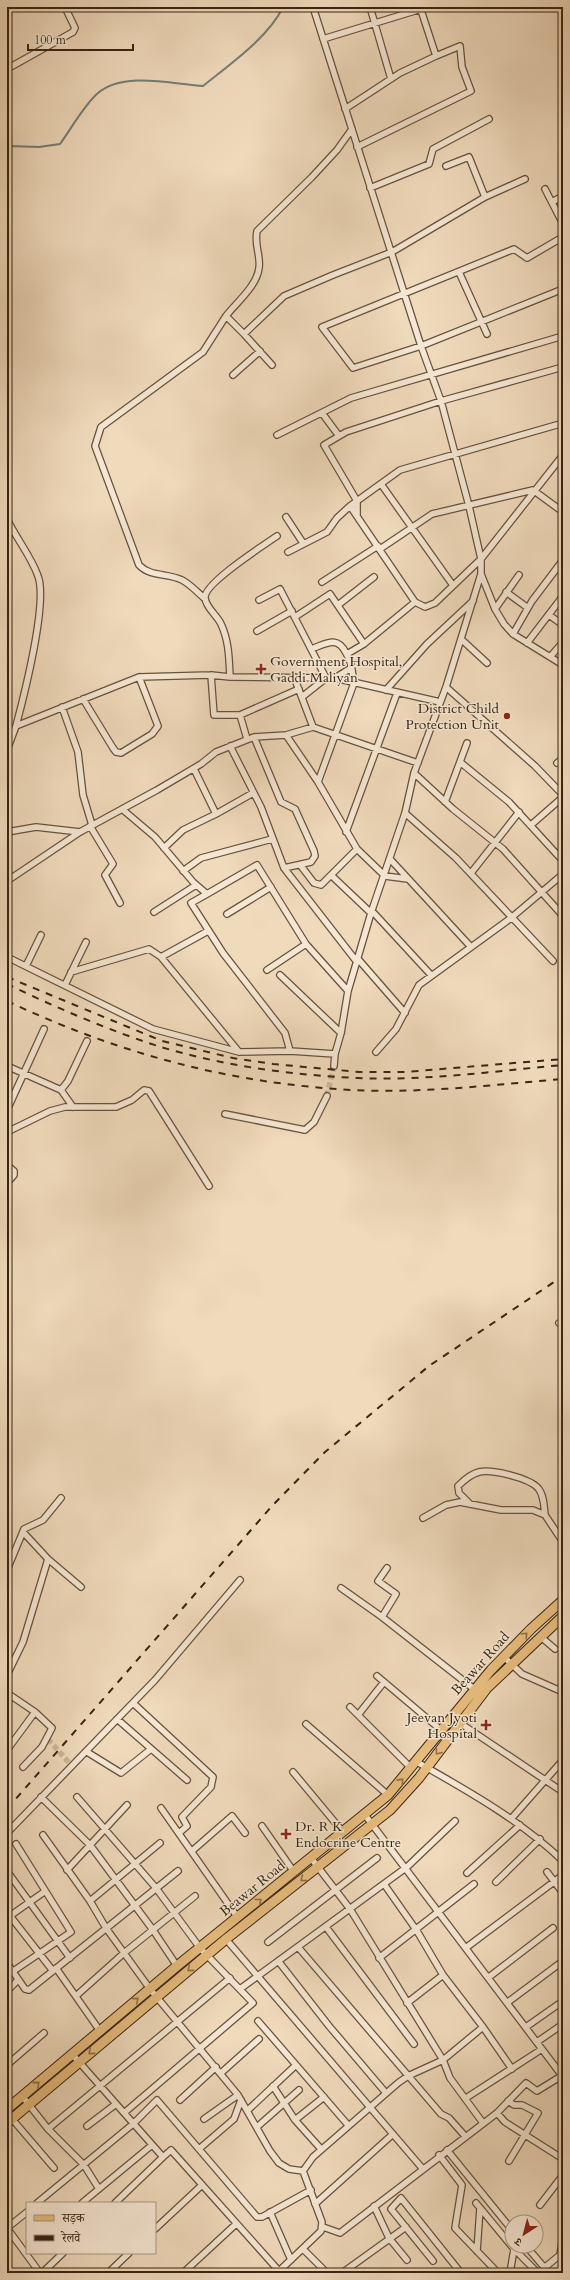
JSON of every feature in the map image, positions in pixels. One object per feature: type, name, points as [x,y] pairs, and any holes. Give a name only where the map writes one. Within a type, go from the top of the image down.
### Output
[{"type":"main road","name":"Beawar Road","points":[[223,1935],[238,1918],[366,1815],[388,1795],[491,1670],[563,1600]]},
{"type":"main road","name":"Beawar Road","points":[[10,2107],[25,2101],[79,2062],[157,1996],[203,1951],[223,1935],[318,1868],[373,1824],[401,1798],[497,1678],[563,1616]]},
{"type":"main road","name":"Beawar Road","points":[[9,2118],[72,2054],[176,1966],[203,1951]]},
{"type":"street","points":[[7,69],[73,32],[75,28],[65,7]]},
{"type":"street","points":[[313,7],[370,188],[392,252],[404,295],[441,401],[469,506],[481,559],[481,574],[461,640],[446,687],[414,773],[405,813],[372,912],[348,991],[341,1033],[335,1054],[334,1066]]},
{"type":"street","points":[[370,7],[391,79]]},
{"type":"street","points":[[323,38],[374,24],[421,8],[436,56]]},
{"type":"street","points":[[346,109],[391,79],[436,56],[460,46],[462,67],[471,91],[357,146]]},
{"type":"street","points":[[370,188],[429,164],[433,149],[489,119]]},
{"type":"street","points":[[230,677],[229,647],[226,635],[204,598],[182,580],[151,573],[138,565],[95,446],[98,434],[106,422],[141,399],[203,352],[226,316],[257,276],[260,267],[255,242],[257,231],[312,178],[337,150],[352,129]]},
{"type":"street","points":[[446,166],[468,157],[485,198]]},
{"type":"street","points":[[244,334],[284,296],[392,252],[485,198],[525,179]]},
{"type":"street","points":[[545,189],[563,224]]},
{"type":"street","points":[[552,202],[563,196]]},
{"type":"street","points":[[563,238],[527,258],[514,249],[404,295],[322,327],[353,368],[421,346],[563,289]]},
{"type":"street","points":[[459,272],[480,322],[487,334]]},
{"type":"street","points":[[226,316],[272,365]]},
{"type":"street","points":[[277,435],[351,398],[563,336]]},
{"type":"street","points":[[233,375],[260,352]]},
{"type":"street","points":[[357,517],[357,501],[324,445],[346,432],[441,401],[563,367]]},
{"type":"street","points":[[322,412],[339,436]]},
{"type":"street","points":[[288,552],[303,543],[328,532],[337,518],[350,506],[400,470],[560,424]]},
{"type":"street","points":[[350,506],[415,602],[420,606],[430,606],[452,584],[481,559],[533,490],[563,455]]},
{"type":"street","points":[[380,484],[452,584]]},
{"type":"street","points":[[322,582],[412,528],[432,514],[533,490]]},
{"type":"street","points":[[533,490],[563,512]]},
{"type":"street","points":[[286,517],[303,543]]},
{"type":"street","points":[[7,519],[38,576],[41,592],[29,676],[16,726],[7,750]]},
{"type":"street","points":[[204,598],[206,591],[236,564],[277,536]]},
{"type":"street","points":[[513,634],[528,608],[563,560]]},
{"type":"street","points":[[481,574],[495,609],[504,624],[513,634],[563,664]]},
{"type":"street","points":[[495,609],[519,575]]},
{"type":"street","points":[[338,605],[374,577]]},
{"type":"street","points":[[259,600],[280,589],[326,678]]},
{"type":"street","points":[[506,592],[528,608]]},
{"type":"street","points":[[295,617],[330,594],[364,644]]},
{"type":"street","points":[[527,643],[563,596]]},
{"type":"street","points":[[386,690],[427,644],[473,601]]},
{"type":"street","points":[[346,654],[364,644],[415,602]]},
{"type":"street","points":[[257,631],[292,611]]},
{"type":"street","points":[[549,615],[563,625]]},
{"type":"street","points":[[461,640],[487,663]]},
{"type":"street","points":[[311,649],[337,642],[342,646],[351,664],[354,683],[318,782]]},
{"type":"street","points":[[550,657],[563,642]]},
{"type":"street","points":[[335,678],[349,670],[351,664]]},
{"type":"street","points":[[16,726],[139,677],[211,675],[230,677],[335,678],[440,702]]},
{"type":"street","points":[[211,675],[214,715],[240,715],[299,689]]},
{"type":"street","points":[[82,699],[113,748],[116,752],[121,753],[152,734],[158,726],[139,677]]},
{"type":"street","points":[[294,677],[313,727]]},
{"type":"street","points":[[302,697],[326,678]]},
{"type":"street","points":[[446,687],[535,766],[563,796],[531,825]]},
{"type":"street","points":[[346,832],[397,693]]},
{"type":"street","points":[[62,707],[78,752],[83,795],[91,826],[113,864],[105,875],[120,903]]},
{"type":"street","points":[[240,715],[247,739]]},
{"type":"street","points":[[7,881],[80,832],[194,769],[216,752],[247,739],[254,737],[286,735],[313,727],[418,763]]},
{"type":"street","points":[[286,735],[318,782],[357,849],[385,876],[408,878]]},
{"type":"street","points":[[254,737],[281,802],[295,809],[314,851],[314,860],[301,866],[284,868]]},
{"type":"street","points":[[445,802],[467,743]]},
{"type":"street","points":[[230,746],[254,793],[284,868],[357,960],[405,1013]]},
{"type":"street","points":[[557,763],[563,758]]},
{"type":"street","points":[[460,762],[509,802],[563,861]]},
{"type":"street","points":[[194,769],[216,814]]},
{"type":"street","points":[[414,773],[445,802],[495,843],[563,916]]},
{"type":"street","points":[[164,848],[183,830],[254,793]]},
{"type":"street","points":[[122,809],[155,837],[183,871],[207,894]]},
{"type":"street","points":[[471,874],[519,812]]},
{"type":"street","points":[[405,813],[471,874],[553,962]]},
{"type":"street","points":[[7,832],[36,827],[80,832]]},
{"type":"street","points":[[183,871],[201,858],[272,839]]},
{"type":"street","points":[[301,866],[318,885],[321,885],[332,876],[357,849]]},
{"type":"street","points":[[390,859],[471,947]]},
{"type":"street","points":[[290,1051],[285,1033],[223,954],[191,903],[257,865],[306,944],[348,991]]},
{"type":"street","points":[[376,1052],[390,1038],[419,985],[511,918],[563,874]]},
{"type":"street","points":[[332,876],[372,912],[431,975]]},
{"type":"street","points":[[154,912],[196,885]]},
{"type":"street","points":[[226,914],[271,887]]},
{"type":"street","points":[[161,957],[208,931]]},
{"type":"street","points":[[26,966],[41,935]]},
{"type":"street","points":[[65,985],[86,942]]},
{"type":"street","points":[[267,970],[306,944]]},
{"type":"street","points":[[71,972],[149,949],[161,957],[239,1052]]},
{"type":"street","points":[[7,957],[153,1028],[239,1052],[290,1051],[335,1054]]},
{"type":"street","points":[[280,975],[341,1033]]},
{"type":"street","points":[[7,1110],[44,1029]]},
{"type":"street","points":[[61,1090],[68,1081],[87,1041]]},
{"type":"street","points":[[7,1066],[61,1090],[73,1107]]},
{"type":"street","points":[[7,1132],[50,1111],[73,1107],[116,1107],[132,1100],[144,1090],[149,1091],[208,1186]]},
{"type":"street","points":[[225,1114],[305,1130],[314,1122],[328,1096]]},
{"type":"street","points":[[7,1165],[14,1171],[14,1175],[7,1183]]},
{"type":"street","points":[[470,1504],[459,1493],[458,1486],[472,1475],[488,1472],[515,1476],[530,1482],[539,1489],[544,1502],[545,1515],[563,1542]]},
{"type":"street","points":[[7,1570],[24,1529],[43,1520],[61,1498]]},
{"type":"street","points":[[423,1518],[452,1503],[470,1504],[501,1510],[533,1510],[545,1515]]},
{"type":"street","points":[[22,1532],[48,1559],[81,1587]]},
{"type":"street","points":[[7,1675],[23,1642],[48,1559]]},
{"type":"street","points":[[382,1617],[396,1594],[378,1581],[387,1568]]},
{"type":"street","points":[[7,1833],[155,1680],[240,1580]]},
{"type":"street","points":[[340,1588],[382,1617],[474,1689]]},
{"type":"street","points":[[541,1637],[555,1649]]},
{"type":"street","points":[[501,1660],[508,1667],[563,1692]]},
{"type":"street","points":[[377,1676],[441,1730]]},
{"type":"street","points":[[358,1715],[384,1682]]},
{"type":"street","points":[[7,1693],[35,1712],[52,1728],[42,1747],[23,1767]]},
{"type":"street","points":[[133,1703],[210,1772],[213,1777],[211,1787],[182,1816],[187,1826],[179,1833]]},
{"type":"street","points":[[350,1708],[414,1765],[426,1767],[511,1819],[540,1839],[563,1861]]},
{"type":"street","points":[[7,1750],[35,1712]]},
{"type":"street","points":[[118,1719],[187,1780]]},
{"type":"street","points":[[460,1723],[563,1792]]},
{"type":"street","points":[[306,1724],[388,1795]]},
{"type":"street","points":[[87,1752],[121,1774],[151,1749]]},
{"type":"street","points":[[511,1819],[563,1760]]},
{"type":"street","points":[[293,1772],[343,1832]]},
{"type":"street","points":[[41,1797],[90,1845],[153,1930],[176,1966]]},
{"type":"street","points":[[77,1797],[136,1863],[175,1912],[203,1951],[253,2003],[124,2113]]},
{"type":"street","points":[[67,1870],[127,1805]]},
{"type":"street","points":[[161,1808],[238,1918]]},
{"type":"street","points":[[323,2227],[340,2233],[422,2168],[497,2113],[526,2083],[537,2091],[563,2076],[407,1867],[366,1815]]},
{"type":"street","points":[[192,1851],[232,1816],[245,1833]]},
{"type":"street","points":[[240,1988],[258,1977],[407,1867],[455,1821]]},
{"type":"street","points":[[467,1873],[520,1825]]},
{"type":"street","points":[[262,1826],[294,1872]]},
{"type":"street","points":[[43,1835],[90,1901],[106,1928],[150,1989],[238,2095],[270,2151],[279,2162],[289,2168],[303,2171]]},
{"type":"street","points":[[496,1882],[540,1839]]},
{"type":"street","points":[[90,1901],[160,1843]]},
{"type":"street","points":[[12,1972],[37,1953],[71,1932],[44,1892],[16,1844]]},
{"type":"street","points":[[311,1858],[350,1909],[443,2060],[450,2078],[483,2123]]},
{"type":"street","points":[[268,1942],[377,1858]]},
{"type":"street","points":[[7,1963],[18,1981],[25,1989],[29,1990],[178,1871]]},
{"type":"street","points":[[7,1872],[70,1958]]},
{"type":"street","points":[[547,1872],[563,1893]]},
{"type":"street","points":[[466,1947],[563,1876]]},
{"type":"street","points":[[384,1884],[417,1931],[443,1975],[483,2027],[512,2069]]},
{"type":"street","points":[[379,1958],[417,1931],[474,1884]]},
{"type":"street","points":[[44,1892],[8,1916],[37,1953],[76,1996],[100,2030]]},
{"type":"street","points":[[76,1996],[124,1953],[195,1896]]},
{"type":"street","points":[[326,1927],[414,2044]]},
{"type":"street","points":[[489,1977],[553,1928]]},
{"type":"street","points":[[223,1935],[369,2108],[422,2168]]},
{"type":"street","points":[[298,1947],[441,2114],[449,2118],[465,2136]]},
{"type":"street","points":[[508,2002],[563,1961]]},
{"type":"street","points":[[278,1962],[329,2026],[386,2093]]},
{"type":"street","points":[[407,2003],[443,1975]]},
{"type":"street","points":[[48,2129],[230,1978]]},
{"type":"street","points":[[7,1991],[18,1981]]},
{"type":"street","points":[[526,2027],[563,2001]]},
{"type":"street","points":[[258,2022],[348,2125]]},
{"type":"street","points":[[537,2042],[563,2024]]},
{"type":"street","points":[[303,2171],[320,2149],[386,2093],[408,2076],[443,2060],[483,2027]]},
{"type":"street","points":[[7,2065],[44,2033]]},
{"type":"street","points":[[221,2073],[259,2039]]},
{"type":"street","points":[[466,2098],[542,2049]]},
{"type":"street","points":[[72,2054],[163,2157]]},
{"type":"street","points":[[199,2149],[234,2119],[245,2106],[273,2086],[296,2065]]},
{"type":"street","points":[[180,2100],[216,2068]]},
{"type":"street","points":[[273,2086],[295,2120],[320,2149]]},
{"type":"street","points":[[257,2127],[299,2090]]},
{"type":"street","points":[[204,2119],[238,2095]]},
{"type":"street","points":[[7,2097],[10,2107]]},
{"type":"street","points":[[295,2120],[324,2097]]},
{"type":"street","points":[[38,2202],[134,2124],[157,2100],[257,2217],[266,2214],[311,2190]]},
{"type":"street","points":[[25,2101],[48,2129],[84,2165],[98,2190]]},
{"type":"street","points":[[508,2101],[514,2105],[522,2105],[538,2113],[509,2161]]},
{"type":"street","points":[[87,2126],[116,2104]]},
{"type":"street","points":[[497,2113],[505,2122],[563,2159]]},
{"type":"street","points":[[9,2118],[54,2168]]},
{"type":"street","points":[[315,2204],[393,2134]]},
{"type":"street","points":[[83,2202],[152,2145]]},
{"type":"street","points":[[116,2202],[171,2150],[278,2272],[318,2234],[323,2227]]},
{"type":"street","points":[[447,2150],[504,2220]]},
{"type":"street","points":[[439,2156],[462,2185],[455,2228],[498,2273]]},
{"type":"street","points":[[303,2171],[323,2227]]},
{"type":"street","points":[[540,2206],[563,2175]]},
{"type":"street","points":[[156,2228],[202,2185]]},
{"type":"street","points":[[433,2261],[391,2209],[401,2198],[458,2272]]},
{"type":"street","points":[[476,2203],[504,2238]]},
{"type":"street","points":[[374,2206],[389,2238],[407,2260]]},
{"type":"street","points":[[477,2251],[480,2208]]},
{"type":"street","points":[[26,2213],[7,2228],[26,2249]]},
{"type":"street","points":[[266,2214],[291,2260]]},
{"type":"street","points":[[183,2273],[236,2224]]},
{"type":"street","points":[[342,2273],[406,2227]]},
{"type":"street","points":[[518,2254],[538,2273],[560,2254],[563,2237]]},
{"type":"street","points":[[303,2249],[327,2273]]},
{"type":"street","points":[[29,2254],[41,2273],[62,2254]]},
{"type":"street","points":[[108,2273],[128,2254]]},
{"type":"street","points":[[510,2273],[513,2254]]},
{"type":"street","points":[[533,2254],[544,2267]]},
{"type":"waterway","points":[[9,146],[39,147],[60,144],[93,98],[109,86],[121,82],[149,80],[203,86],[248,50],[277,18],[283,7]]},
{"type":"tunnel","points":[[327,1096],[334,1066]]},
{"type":"tunnel","points":[[48,1739],[72,1766]]},
{"type":"railway","points":[[7,977],[162,1041],[233,1058],[273,1064],[359,1072],[405,1072],[563,1059]]},
{"type":"railway","points":[[7,984],[83,1018],[142,1041],[185,1054],[283,1072],[333,1077],[384,1079],[435,1077],[563,1065]]},
{"type":"railway","points":[[7,1001],[47,1019],[127,1049],[209,1071],[251,1079],[294,1085],[365,1091],[422,1090],[563,1079]]},
{"type":"railway","points":[[7,1809],[272,1506],[325,1452],[429,1366],[563,1276]]},
{"type":"place","name":"Government Hospital, Gaddi Maliyan","points":[[261,669]]},
{"type":"place","name":"District Child Protection Unit","points":[[507,716]]},
{"type":"place","name":"Jeevan Jyoti Hospital","points":[[486,1725]]},
{"type":"place","name":"Dr. R K Endocrine Centre","points":[[286,1834]]}]
